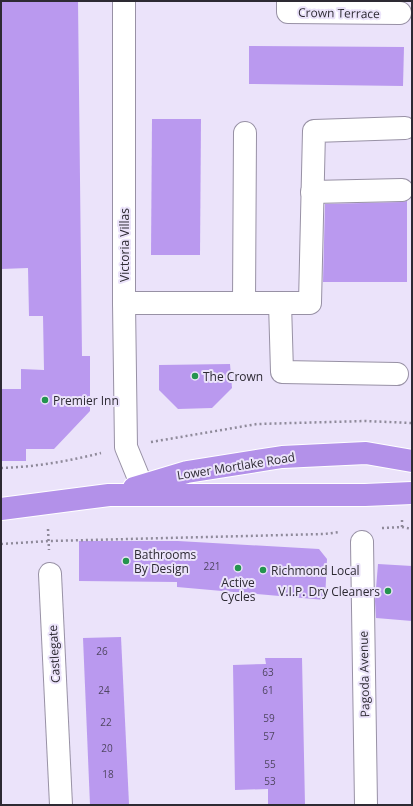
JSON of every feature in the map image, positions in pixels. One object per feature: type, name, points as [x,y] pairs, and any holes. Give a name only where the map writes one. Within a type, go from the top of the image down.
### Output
[{"type":"highway","name":"Lower Mortlake Road","points":[[110,495],[187,472],[282,457],[366,453],[412,461]]},
{"type":"highway","name":"Lower Mortlake Road","points":[[1,509],[110,495],[365,495],[412,493]]},
{"type":"street","name":"Victoria Villas","points":[[124,1],[124,303],[126,446],[142,486]]},
{"type":"street","name":"Crown Terrace","points":[[288,1],[288,12],[400,13]]},
{"type":"street","points":[[124,303],[310,303],[314,131],[405,128]]},
{"type":"street","points":[[244,303],[245,133]]},
{"type":"street","points":[[312,192],[402,190]]},
{"type":"street","points":[[280,303],[282,372],[397,374]]},
{"type":"street","name":"Pagoda Avenue","points":[[362,542],[366,805]]},
{"type":"street","name":"Castlegate","points":[[50,574],[61,805]]},
{"type":"path","points":[[1,468],[13,468],[76,459],[126,446],[257,424],[364,421],[412,423]]},
{"type":"path","points":[[46,503],[50,574]]},
{"type":"path","points":[[402,527],[412,529]]},
{"type":"path","points":[[1,544],[49,541],[325,534],[339,532]]},
{"type":"building","points":[[1,1],[78,1],[82,356],[90,356],[90,411],[54,449],[26,449],[26,461],[1,461],[1,389],[21,389],[21,369],[44,370],[43,316],[29,316],[28,268],[1,269]]},
{"type":"building","points":[[249,46],[404,47],[403,86],[249,84]]},
{"type":"building","points":[[152,119],[201,119],[200,255],[151,255]]},
{"type":"building","points":[[407,201],[407,282],[323,282],[325,204]]},
{"type":"building","name":"The Crown","points":[[230,364],[232,388],[212,408],[178,409],[159,390],[159,365]]},
{"type":"building","points":[[79,541],[178,541],[319,549],[327,559],[325,600],[177,587],[177,582],[79,581]]},
{"type":"building","name":"V.I.P. Dry Cleaners","points":[[378,564],[412,566],[412,621],[376,618],[375,601]]},
{"type":"building","points":[[121,637],[129,804],[90,805],[83,638]]},
{"type":"building","points":[[265,658],[302,658],[305,805],[268,805],[268,789],[235,790],[233,665],[266,664]]},
{"type":"place","name":"The Crown","points":[[195,376]]},
{"type":"place","name":"Premier Inn","points":[[45,400]]},
{"type":"place","name":"Bathrooms By Design","points":[[126,561]]},
{"type":"place","name":"Active Cycles","points":[[238,568]]},
{"type":"place","name":"Richmond Local","points":[[263,570]]},
{"type":"place","name":"V.I.P. Dry Cleaners","points":[[388,591]]}]
